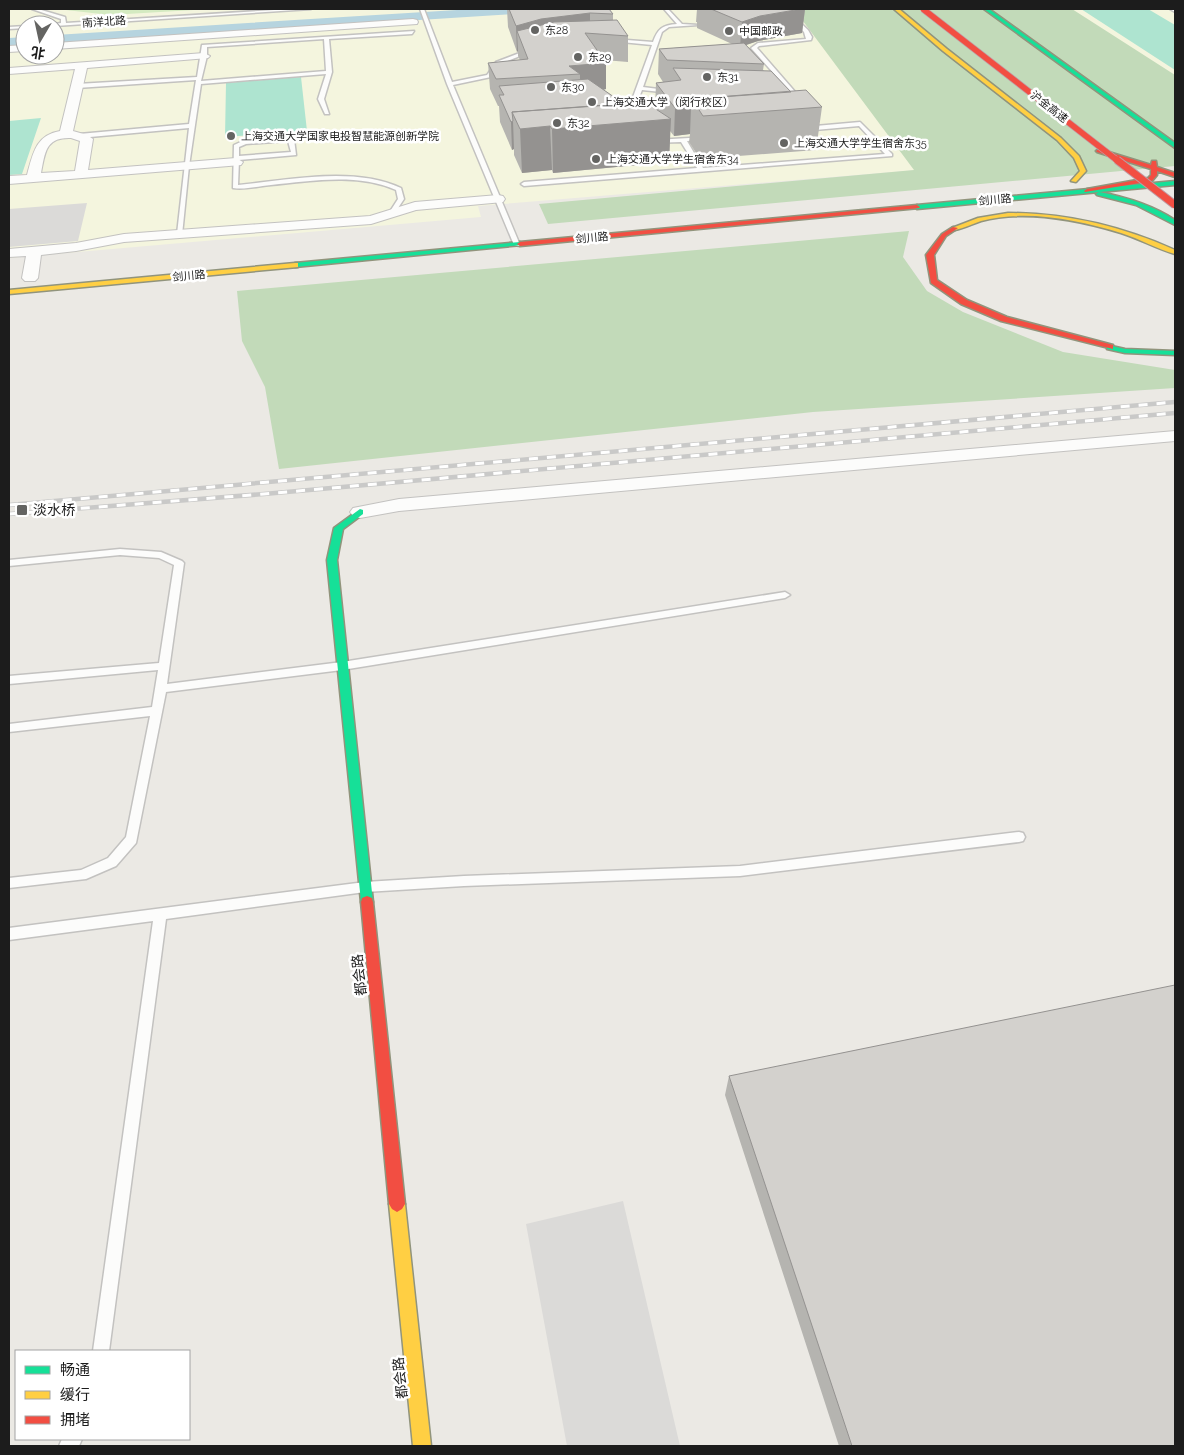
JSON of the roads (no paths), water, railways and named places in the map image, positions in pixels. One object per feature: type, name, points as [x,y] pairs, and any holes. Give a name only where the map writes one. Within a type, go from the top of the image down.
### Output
[{"type":"main road","points":[[896,9],[945,50],[1059,139],[1077,157],[1083,171],[1074,181],[1087,192],[1124,199],[1163,213],[1175,223]]},
{"type":"main road","name":"沪金高速","points":[[923,9],[1175,205]]},
{"type":"main road","points":[[940,9],[971,32]]},
{"type":"main road","points":[[986,9],[1153,140],[1175,146]]},
{"type":"main road","points":[[1059,139],[1173,180]]},
{"type":"main road","points":[[1153,140],[1153,174]]},
{"type":"main road","points":[[1128,147],[1173,180]]},
{"type":"main road","points":[[1087,192],[1153,174]]},
{"type":"main road","name":"剑川路","points":[[176,264],[1153,174]]},
{"type":"main road","name":"剑川路","points":[[9,292],[1087,192],[1173,180]]},
{"type":"main road","points":[[1175,252],[1123,231],[1069,219],[1040,217],[994,218],[970,223],[944,234],[930,255],[934,281],[964,302],[1004,318],[1125,351],[1175,353]]},
{"type":"main road","name":"都会路","points":[[360,512],[339,528],[332,560],[422,1446]]},
{"type":"street","points":[[65,45],[412,27]]},
{"type":"street","points":[[9,71],[204,56]]},
{"type":"street","points":[[73,135],[77,86],[82,66]]},
{"type":"street","points":[[33,178],[44,143],[50,138],[73,135],[87,139],[80,174]]},
{"type":"street","points":[[9,180],[186,166],[236,160]]},
{"type":"street","points":[[9,253],[76,247],[124,238],[371,220],[415,206],[498,199]]},
{"type":"street","points":[[28,278],[34,251]]},
{"type":"street","points":[[360,512],[399,505],[1175,436]]},
{"type":"lane","points":[[34,9],[53,15]]},
{"type":"lane","name":"南洋北路","points":[[65,24],[309,9]]},
{"type":"lane","points":[[666,9],[680,25]]},
{"type":"lane","points":[[784,9],[806,31],[809,37],[808,40],[758,45],[754,48],[795,95],[786,95]]},
{"type":"lane","points":[[422,10],[450,84],[517,245]]},
{"type":"lane","points":[[630,125],[628,118],[660,30],[668,26],[689,22],[696,25]]},
{"type":"lane","points":[[180,234],[191,126],[198,80],[204,56],[204,46],[326,38],[412,27]]},
{"type":"lane","points":[[326,38],[329,72],[321,99],[327,113]]},
{"type":"lane","points":[[607,40],[655,44]]},
{"type":"lane","points":[[450,84],[489,76],[498,63],[518,53],[540,47]]},
{"type":"lane","points":[[77,86],[329,72]]},
{"type":"lane","points":[[640,88],[683,92]]},
{"type":"lane","points":[[597,102],[636,99]]},
{"type":"lane","points":[[524,184],[890,155],[860,124],[801,129]]},
{"type":"lane","points":[[73,135],[191,126]]},
{"type":"lane","points":[[643,143],[712,137]]},
{"type":"lane","points":[[653,138],[683,140]]},
{"type":"lane","points":[[236,160],[294,154],[291,139],[245,142],[236,146],[235,187],[350,178],[392,184],[399,189],[401,200],[392,213]]},
{"type":"lane","points":[[683,140],[701,169]]},
{"type":"lane","points":[[9,563],[120,552],[161,555],[178,563],[161,688],[132,839],[112,862],[82,875],[9,883]]},
{"type":"lane","points":[[161,688],[342,666],[785,595]]},
{"type":"lane","points":[[9,680],[164,666]]},
{"type":"lane","points":[[9,728],[156,711]]},
{"type":"lane","points":[[9,934],[365,888],[464,881],[740,871],[1019,837]]},
{"type":"lane","points":[[101,1350],[160,914]]},
{"type":"waterway","points":[[65,38],[528,9]]},
{"type":"waterway","points":[[9,42],[15,42]]},
{"type":"railway","points":[[9,505],[1175,402]]},
{"type":"railway","points":[[9,514],[264,494],[1175,413]]},
{"type":"place","name":"东28","points":[[535,30]]},
{"type":"place","name":"中国邮政","points":[[729,31]]},
{"type":"place","name":"东29","points":[[578,57]]},
{"type":"place","name":"东31","points":[[707,77]]},
{"type":"place","name":"东30","points":[[551,87]]},
{"type":"place","name":"上海交通大学（闵行校区）","points":[[592,102]]},
{"type":"place","name":"东32","points":[[557,123]]},
{"type":"place","name":"上海交通大学国家电投智慧能源创新学院","points":[[231,136]]},
{"type":"place","name":"上海交通大学学生宿舍东35","points":[[784,143]]},
{"type":"place","name":"上海交通大学学生宿舍东34","points":[[596,159]]},
{"type":"place","name":"淡水桥","points":[[22,510]]}]
